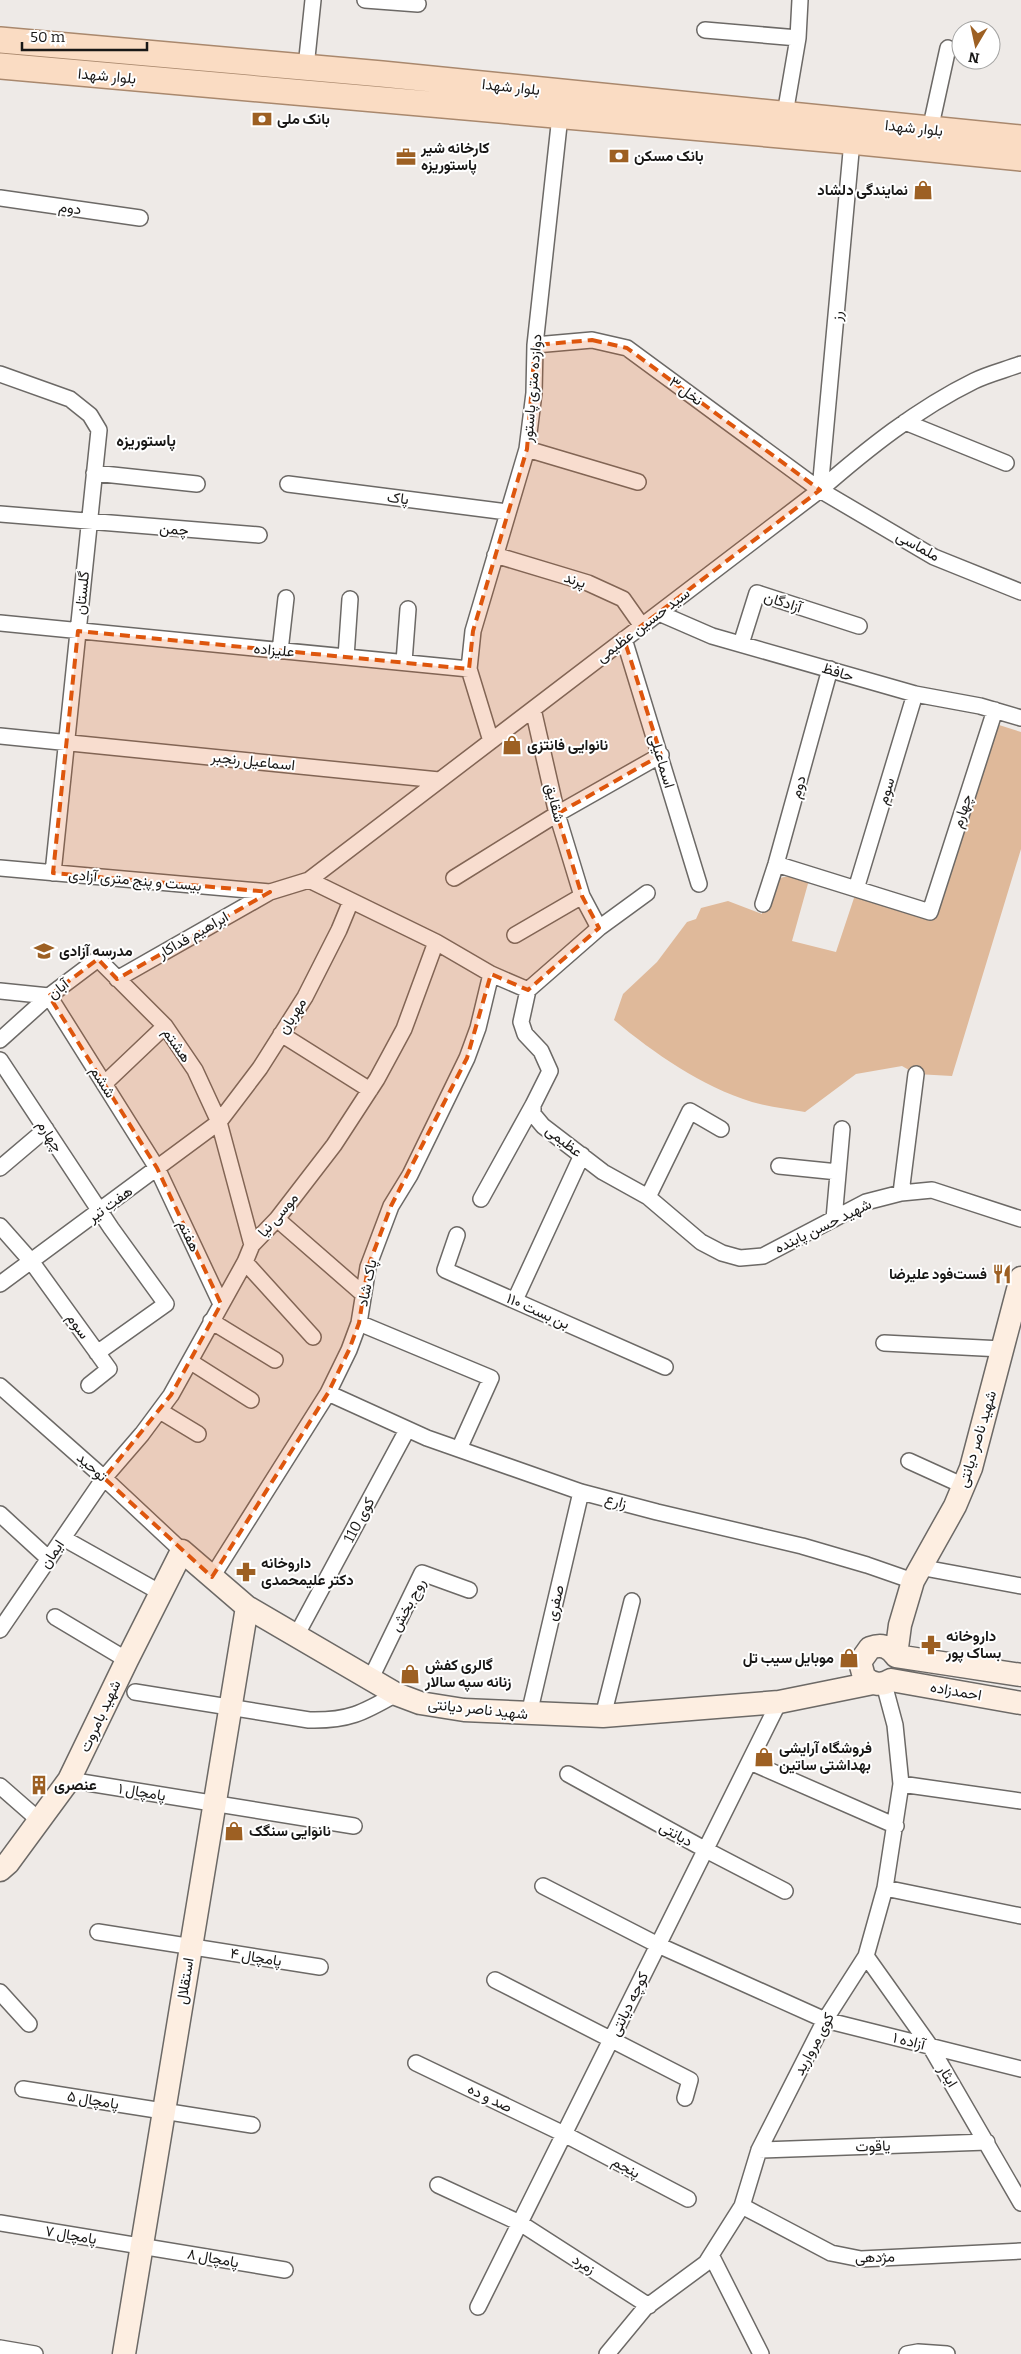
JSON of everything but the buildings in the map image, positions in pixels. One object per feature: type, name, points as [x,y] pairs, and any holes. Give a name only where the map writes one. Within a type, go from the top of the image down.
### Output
[{"type":"main road","name":"بلوار شهدا","points":[[3,41],[306,67],[1021,138]]},
{"type":"main road","points":[[2,66],[11,61],[13,54],[11,46],[3,41]]},
{"type":"main road","points":[[57,72],[50,68],[46,62],[46,54],[51,48],[58,45]]},
{"type":"main road","name":"بلوار شهدا","points":[[2,66],[852,141],[1021,158]]},
{"type":"main road","name":"شهید ناصر دیانتی","points":[[819,1694],[865,1655],[913,1580],[955,1506],[971,1468],[984,1424],[1021,1278]]},
{"type":"main road","name":"شهید ناصر دیانتی","points":[[182,1551],[247,1607],[396,1694],[420,1703],[464,1710],[603,1716],[779,1702],[883,1682]]},
{"type":"main road","name":"شهید بامروت","points":[[3,1863],[40,1821],[69,1780],[182,1551]]},
{"type":"main road","name":"شهید ناصر دیانتی","points":[[896,1656],[900,1625],[913,1580]]},
{"type":"main road","name":"استقلال","points":[[124,2354],[247,1607]]},
{"type":"main road","name":"احمدزاده","points":[[865,1655],[885,1647],[896,1656],[1021,1675]]},
{"type":"main road","points":[[865,1655],[864,1677],[883,1682]]},
{"type":"main road","name":"احمدزاده","points":[[883,1682],[1021,1703]]},
{"type":"street","points":[[306,67],[313,0]]},
{"type":"street","points":[[365,0],[418,4]]},
{"type":"street","points":[[785,114],[798,38],[800,0]]},
{"type":"street","points":[[705,30],[798,38]]},
{"type":"street","points":[[930,130],[948,48]]},
{"type":"street","name":"دوازده متری پاستور","points":[[491,741],[469,669],[473,631],[527,449],[534,393],[535,345],[560,116]]},
{"type":"street","name":"رز","points":[[820,490],[852,141]]},
{"type":"street","name":"دوم","points":[[0,198],[140,218]]},
{"type":"street","name":"نخل ۳","points":[[535,345],[592,340],[626,348],[820,490]]},
{"type":"street","name":"سید حسین عظیمی","points":[[270,892],[308,880],[820,490],[862,453],[905,422],[974,380],[1021,364]]},
{"type":"street","name":"گلستان","points":[[0,374],[70,399],[90,415],[99,430],[53,873]]},
{"type":"street","points":[[905,422],[1006,463]]},
{"type":"street","points":[[527,449],[638,482]]},
{"type":"street","points":[[94,473],[197,484]]},
{"type":"street","name":"پاک","points":[[288,484],[507,512]]},
{"type":"street","name":"ملماسی","points":[[820,490],[934,557],[1021,592]]},
{"type":"street","name":"چمن","points":[[0,514],[259,536]]},
{"type":"street","name":"پرند","points":[[495,555],[588,583],[623,599],[642,626]]},
{"type":"street","name":"آزادگان","points":[[741,644],[758,593],[859,626]]},
{"type":"street","points":[[280,651],[286,598]]},
{"type":"street","points":[[346,657],[350,599]]},
{"type":"street","points":[[404,662],[408,608]]},
{"type":"street","name":"حافظ","points":[[659,613],[712,636],[915,694],[995,710],[1021,718]]},
{"type":"street","name":"علیزاده","points":[[0,623],[469,669]]},
{"type":"street","name":"اسماعیلی","points":[[624,639],[699,884]]},
{"type":"street","name":"دوم","points":[[763,904],[776,864],[830,669]]},
{"type":"street","name":"سوم","points":[[856,889],[915,694]]},
{"type":"street","name":"شقایق","points":[[533,709],[557,814],[582,896],[600,928]]},
{"type":"street","name":"چهارم","points":[[856,889],[930,912],[995,710]]},
{"type":"street","name":"اسماعیل رنجبر","points":[[0,736],[439,780]]},
{"type":"street","points":[[454,878],[557,814],[661,755]]},
{"type":"street","points":[[776,864],[856,889]]},
{"type":"street","name":"بیست و پنج متری آزادی","points":[[0,868],[270,892]]},
{"type":"street","points":[[308,880],[436,942],[491,974],[528,990]]},
{"type":"street","name":"ابراهیم فداکار","points":[[117,979],[270,892]]},
{"type":"street","points":[[480,1199],[550,1071],[541,1051],[525,1034],[521,1022],[528,990],[600,928],[647,893]]},
{"type":"street","points":[[515,935],[582,896]]},
{"type":"street","name":"مهربان","points":[[219,1122],[260,1068],[309,988],[340,930],[351,901]]},
{"type":"street","name":"موسی نیا","points":[[104,1478],[160,1410],[191,1362],[252,1246],[277,1219],[334,1145],[370,1090],[404,1028],[436,942]]},
{"type":"street","name":"آبان","points":[[0,1040],[49,996],[98,959],[117,979]]},
{"type":"street","name":"پاک شاد","points":[[212,1577],[328,1393],[349,1350],[359,1323],[368,1268],[391,1206],[410,1175],[450,1089],[467,1058],[478,1028],[491,974]]},
{"type":"street","name":"هشتم","points":[[117,979],[165,1026],[195,1070],[219,1122],[252,1246]]},
{"type":"street","points":[[0,991],[49,996]]},
{"type":"street","name":"ششم","points":[[49,996],[157,1168]]},
{"type":"street","points":[[104,1084],[165,1026]]},
{"type":"street","points":[[281,1034],[370,1090]]},
{"type":"street","name":"چهارم","points":[[0,1060],[100,1211]]},
{"type":"street","points":[[901,1193],[916,1074]]},
{"type":"street","name":"عظیمی","points":[[533,1105],[533,1114],[544,1126],[603,1172],[648,1197],[701,1242],[722,1253],[740,1258]]},
{"type":"street","points":[[648,1197],[690,1111],[721,1129]]},
{"type":"street","name":"هفتِ تیر","points":[[0,1284],[219,1122]]},
{"type":"street","points":[[0,1168],[46,1129]]},
{"type":"street","points":[[834,1219],[842,1130]]},
{"type":"street","points":[[515,1300],[582,1155]]},
{"type":"street","points":[[779,1166],[838,1172]]},
{"type":"street","name":"هفتم","points":[[157,1168],[222,1304]]},
{"type":"street","name":"شهید حسن پاینده","points":[[740,1258],[763,1256],[866,1202],[901,1193],[932,1190],[1021,1219]]},
{"type":"street","points":[[97,1353],[166,1304],[100,1211]]},
{"type":"street","points":[[277,1219],[363,1294]]},
{"type":"street","points":[[0,1226],[31,1261]]},
{"type":"street","name":"بن بست ۱۱۰","points":[[457,1235],[445,1270],[665,1367]]},
{"type":"street","name":"سوم","points":[[31,1261],[109,1369],[89,1385]]},
{"type":"street","points":[[245,1262],[313,1338]]},
{"type":"street","points":[[211,1321],[275,1360]]},
{"type":"street","points":[[359,1323],[491,1378],[459,1449]]},
{"type":"street","points":[[884,1343],[1002,1349]]},
{"type":"street","points":[[191,1362],[251,1400]]},
{"type":"street","name":"توحید","points":[[0,1386],[104,1478],[182,1551]]},
{"type":"street","name":"زارع","points":[[328,1393],[407,1430],[581,1492],[802,1546],[913,1580],[1021,1586]]},
{"type":"street","points":[[160,1410],[198,1434]]},
{"type":"street","name":"کوی 110","points":[[296,1636],[407,1430]]},
{"type":"street","points":[[909,1461],[964,1486]]},
{"type":"street","name":"ایمان","points":[[0,1630],[104,1478]]},
{"type":"street","name":"صفری","points":[[529,1714],[581,1492]]},
{"type":"street","points":[[0,1514],[49,1559]]},
{"type":"street","points":[[63,1538],[161,1594]]},
{"type":"street","name":"روح بخش","points":[[371,1678],[422,1573],[469,1590]]},
{"type":"street","points":[[603,1716],[632,1601]]},
{"type":"street","points":[[55,1617],[127,1660]]},
{"type":"street","name":"کوی مروارید","points":[[607,2354],[649,2306],[706,2262],[711,2255],[742,2206],[759,2150],[825,2020],[866,1956],[885,1888],[901,1784],[895,1725],[883,1682]]},
{"type":"street","points":[[136,1692],[309,1720],[333,1721],[362,1713],[396,1694]]},
{"type":"street","name":"کوچه دیانتی","points":[[478,2306],[779,1702]]},
{"type":"street","points":[[750,1762],[896,1826]]},
{"type":"street","name":"دیانتی","points":[[568,1774],[706,1850],[786,1891]]},
{"type":"street","name":"پامچال ۱","points":[[69,1780],[354,1826]]},
{"type":"street","points":[[901,1784],[1021,1801]]},
{"type":"street","points":[[0,1786],[40,1821]]},
{"type":"street","name":"آزاده ۱","points":[[543,1886],[658,1945],[825,2020],[1021,2070]]},
{"type":"street","points":[[885,1888],[1021,1916]]},
{"type":"street","name":"پامچال ۴","points":[[98,1932],[320,1967]]},
{"type":"street","name":"ایثار","points":[[866,1956],[930,2046],[1019,2196]]},
{"type":"street","points":[[494,1980],[690,2080],[685,2098]]},
{"type":"street","points":[[0,1992],[29,2024]]},
{"type":"street","name":"صد و ده","points":[[416,2062],[564,2134]]},
{"type":"street","name":"پامچال ۵","points":[[23,2089],[252,2125]]},
{"type":"street","name":"پنجم","points":[[564,2134],[688,2199]]},
{"type":"street","name":"یاقوت","points":[[759,2150],[987,2142]]},
{"type":"street","name":"زمرد","points":[[438,2185],[520,2223],[649,2306]]},
{"type":"street","name":"مژدهی","points":[[742,2206],[831,2253],[848,2257],[861,2259],[1021,2251]]},
{"type":"street","name":"پامچال ۷","points":[[0,2223],[142,2246]]},
{"type":"street","name":"پامچال ۸","points":[[142,2246],[285,2270]]},
{"type":"street","points":[[711,2255],[761,2354]]},
{"type":"street","points":[[0,2348],[35,2354]]},
{"type":"street","points":[[907,2354],[918,2352],[947,2354]]},
{"type":"highlighted area","points":[[592,340],[627,348],[820,490],[624,639],[661,755],[557,814],[582,896],[599,928],[528,990],[491,974],[467,1058],[391,1206],[368,1267],[359,1323],[349,1350],[328,1393],[212,1577],[104,1478],[171,1395],[221,1304],[157,1168],[49,996],[98,959],[117,979],[270,892],[53,873],[78,631],[469,669],[473,631],[527,449],[535,345]]},
{"type":"shaded area","points":[[999,725],[1021,732],[1021,849],[952,1076],[916,1074],[902,1066],[856,1074],[805,1112],[779,1108],[752,1102],[697,1078],[662,1057],[614,1020],[623,994],[657,962],[687,922],[696,919],[701,908],[728,901],[762,914],[766,894],[775,881],[781,878],[789,876],[809,880],[792,941],[836,952],[856,892],[934,917]]},
{"type":"place","name":"بانک ملی","points":[[262,119]]},
{"type":"place","name":"بانک مسکن","points":[[619,156]]},
{"type":"place","name":"کارخانه شیر پاستوریزه","points":[[406,157]]},
{"type":"place","name":"نمایندگی دلشاد","points":[[923,190]]},
{"type":"place","name":"نانوایی فانتزی","points":[[512,745]]},
{"type":"place","name":"مدرسه آزادی","points":[[44,951]]},
{"type":"place","name":"فست‌فود علیرضا","points":[[1002,1274]]},
{"type":"place","name":"داروخانه دکتر علیمحمدی","points":[[246,1572]]},
{"type":"place","name":"داروخانه بساک پور","points":[[931,1645]]},
{"type":"place","name":"موبایل سیب تل","points":[[849,1658]]},
{"type":"place","name":"گالری کفش زنانه سپه سالار","points":[[410,1674]]},
{"type":"place","name":"فروشگاه آرایشی بهداشتی ساتین","points":[[764,1757]]},
{"type":"place","name":"عنصری","points":[[39,1785]]},
{"type":"place","name":"نانوایی سنگک","points":[[234,1831]]},
{"type":"district","name":"پاستوریزه","points":[[146,440]]}]
